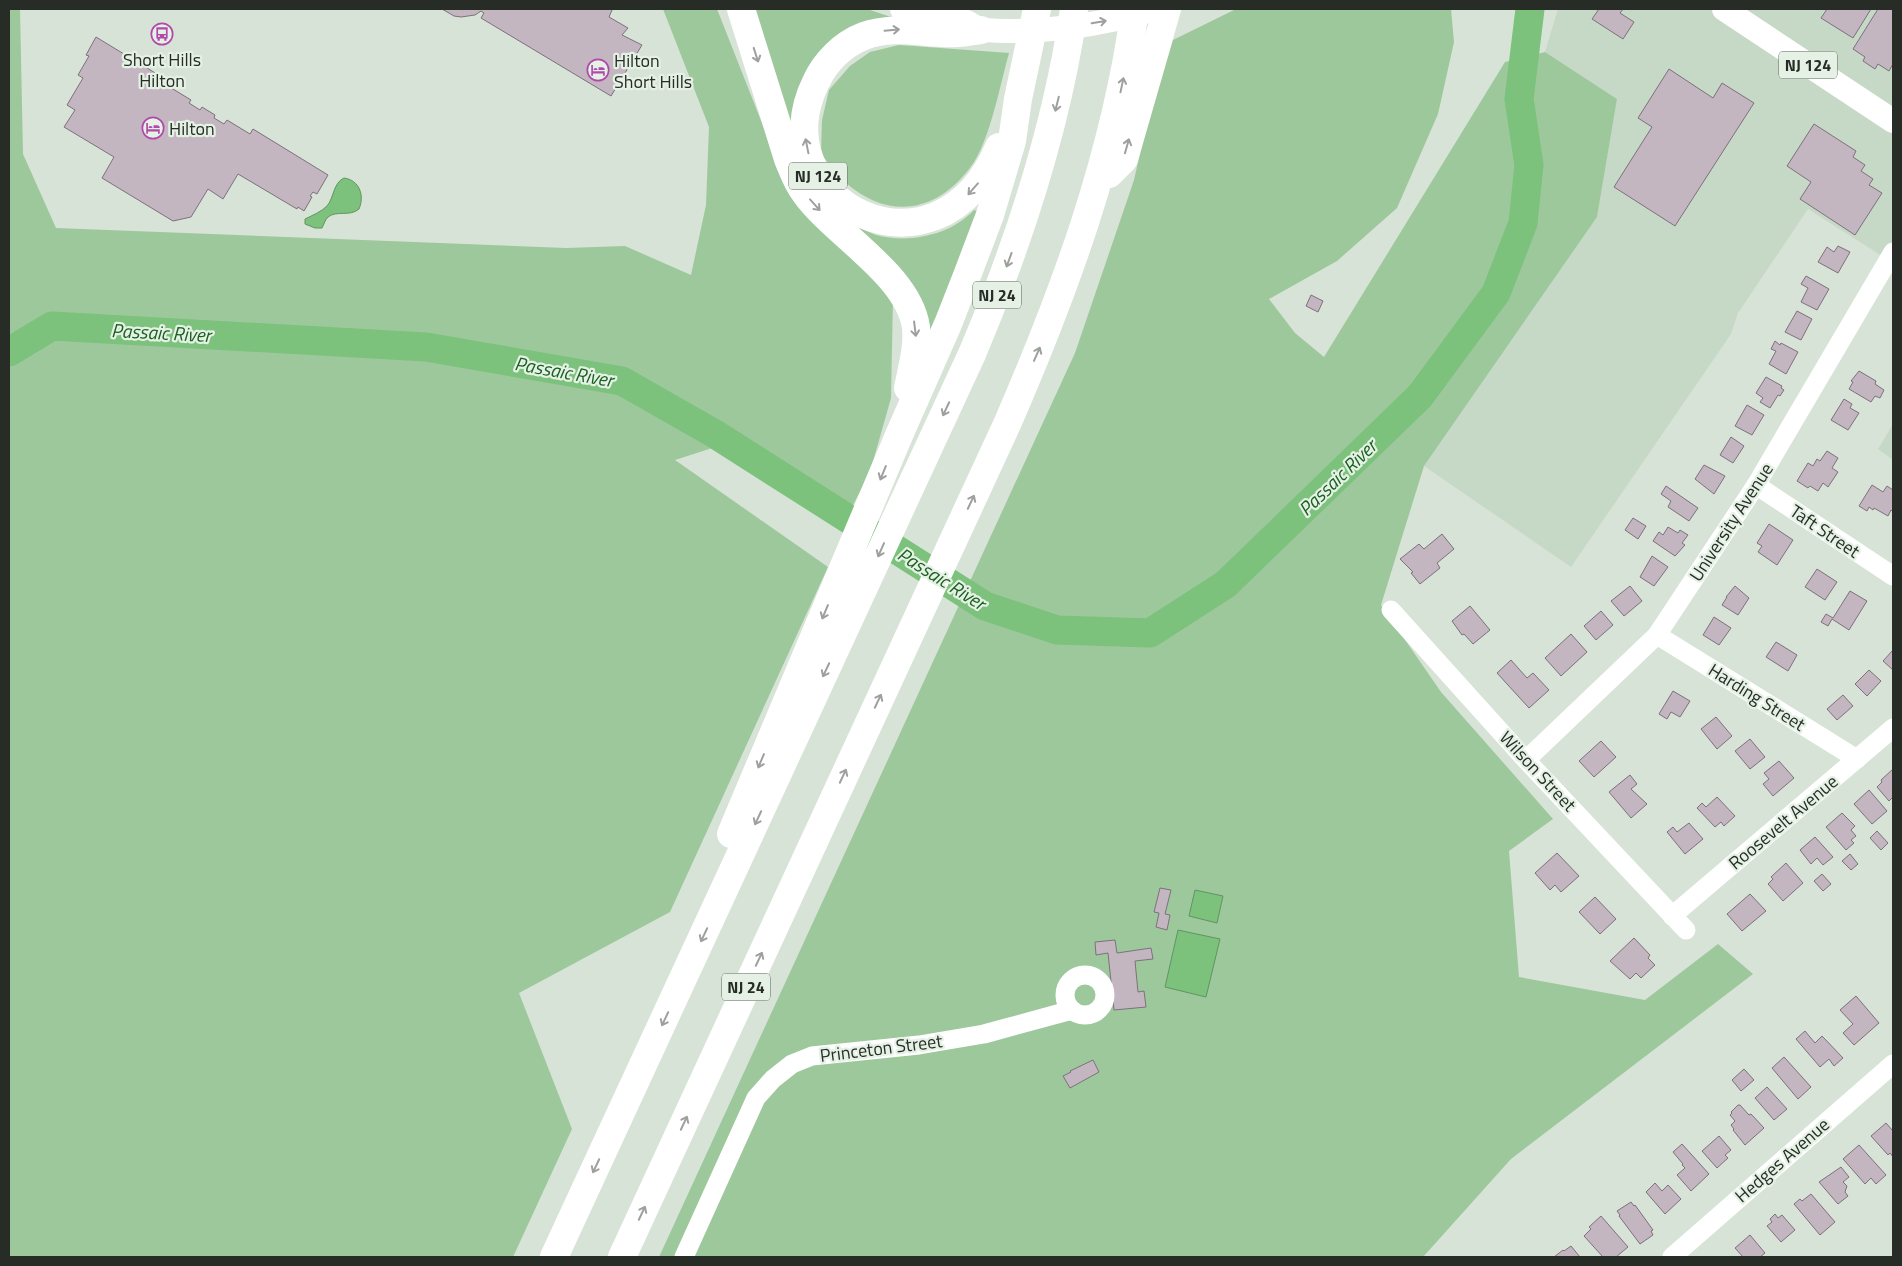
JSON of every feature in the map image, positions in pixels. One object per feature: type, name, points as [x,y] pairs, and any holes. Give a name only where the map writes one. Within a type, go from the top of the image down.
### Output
[{"type":"highway","points":[[741,9],[788,159],[798,183],[818,209],[896,286],[912,311],[916,327],[915,353],[900,433]]},
{"type":"highway","name":"NJ 124","points":[[981,30],[958,33],[904,29],[882,31],[864,36],[844,48],[820,74],[810,93],[804,117],[806,148],[809,159],[819,178],[827,189],[846,206],[870,219],[906,224],[936,216],[961,201],[974,190],[987,171],[1018,99],[1037,9]]},
{"type":"highway","name":"NJ 24","points":[[554,1257],[722,895],[856,573],[894,521],[994,302],[1037,178],[1058,100],[1074,9]]},
{"type":"highway","name":"NJ 24","points":[[622,1257],[1042,344],[1072,264],[1098,184],[1130,47],[1136,9]]},
{"type":"highway","points":[[1098,184],[1124,159],[1167,9]]},
{"type":"highway","points":[[856,573],[869,509],[948,324],[990,215],[1012,141],[1018,99]]},
{"type":"main road","points":[[902,9],[960,19],[981,30]]},
{"type":"main road","name":"NJ 124","points":[[981,30],[1056,28],[1118,19],[1155,9]]},
{"type":"main road","name":"NJ 124","points":[[1724,9],[1893,120]]},
{"type":"street","name":"University Avenue","points":[[1526,760],[1657,635],[1756,485],[1893,252]]},
{"type":"street","name":"Taft Street","points":[[1756,485],[1893,576]]},
{"type":"street","name":"Wilson Street","points":[[1391,610],[1526,760],[1686,930]]},
{"type":"street","name":"Harding Street","points":[[1657,635],[1857,759]]},
{"type":"street","name":"Roosevelt Avenue","points":[[1672,916],[1893,728]]},
{"type":"street","name":"Princeton Street","points":[[684,1257],[756,1098],[773,1079],[792,1064],[812,1056],[919,1045],[984,1034],[1072,1010]]},
{"type":"street","name":"Hedges Avenue","points":[[1672,1257],[1893,1064]]},
{"type":"shaded area","points":[[9,9],[20,9],[23,154],[56,228],[566,248],[625,246],[691,275],[706,205],[709,127],[663,9],[717,9],[788,189],[798,207],[836,240],[893,297],[891,398],[870,472],[852,507],[737,440],[675,460],[828,567],[670,912],[519,993],[572,1129],[513,1257],[9,1257]]},
{"type":"shaded area","points":[[750,9],[867,9],[891,17],[866,24],[793,123],[787,121]]},
{"type":"shaded area","points":[[1236,9],[1451,9],[1454,42],[1438,114],[1397,208],[1337,261],[1269,299],[1295,333],[1324,357],[1505,62],[1545,52],[1617,99],[1597,217],[1424,466],[1381,605],[1441,692],[1553,819],[1509,851],[1519,977],[1645,1000],[1718,944],[1753,974],[1511,1159],[1423,1257],[659,1257],[1075,353],[1134,180],[1142,145],[1173,40]]},
{"type":"shaded area","points":[[1558,9],[1893,9],[1893,263],[1808,209],[1738,313],[1731,334],[1571,567],[1424,466],[1597,217],[1617,99],[1545,52]]},
{"type":"shaded area","points":[[899,45],[1009,53],[990,124],[974,162],[961,179],[946,192],[931,201],[914,206],[897,207],[880,203],[862,195],[838,176],[821,153],[822,120],[829,90],[850,66],[870,52]]},
{"type":"shaded area","points":[[344,178],[354,182],[359,189],[361,204],[359,209],[352,213],[332,215],[327,218],[322,228],[315,228],[305,224],[305,219],[320,212],[327,206],[338,183]]},
{"type":"shaded area","points":[[974,210],[977,211],[928,341],[851,223],[876,235],[889,238],[915,238],[954,226]]},
{"type":"shaded area","points":[[1893,424],[1893,460],[1878,449]]},
{"type":"shaded area","points":[[1195,890],[1223,896],[1217,923],[1189,916]]},
{"type":"shaded area","points":[[1178,930],[1220,939],[1206,997],[1165,987]]},
{"type":"building","name":"Hilton Short Hills","points":[[442,9],[609,9],[612,10],[609,17],[628,28],[622,35],[642,45],[611,96],[481,18],[484,13],[481,11],[475,15],[461,17],[454,16]]},
{"type":"building","points":[[1599,9],[1623,9],[1620,13],[1634,22],[1623,39],[1592,19]]},
{"type":"building","points":[[1827,9],[1871,9],[1853,38],[1821,18]]},
{"type":"building","points":[[1878,9],[1893,9],[1893,64],[1889,71],[1878,64],[1875,69],[1863,61],[1865,57],[1853,49]]},
{"type":"building","name":"Hilton","points":[[96,37],[170,82],[168,86],[191,100],[189,103],[200,110],[202,107],[215,115],[214,118],[224,124],[227,120],[250,134],[253,129],[328,175],[317,194],[313,192],[310,196],[312,197],[304,211],[298,207],[297,209],[238,174],[223,199],[208,189],[191,217],[173,221],[102,178],[114,157],[64,127],[75,110],[67,105],[83,78],[78,75],[89,56],[86,55]]},
{"type":"building","points":[[1669,69],[1713,98],[1722,83],[1754,103],[1675,226],[1614,187],[1652,127],[1638,118]]},
{"type":"building","points":[[1814,124],[1856,151],[1853,157],[1865,165],[1861,171],[1873,179],[1869,185],[1882,193],[1855,235],[1800,199],[1811,182],[1787,166]]},
{"type":"building","points":[[1838,246],[1850,252],[1838,273],[1818,262],[1827,247],[1834,252]]},
{"type":"building","points":[[1806,276],[1829,289],[1817,310],[1801,302],[1808,288],[1801,284]]},
{"type":"building","points":[[1311,295],[1323,301],[1318,312],[1306,306]]},
{"type":"building","points":[[1797,311],[1812,319],[1801,340],[1785,332]]},
{"type":"building","points":[[1775,341],[1798,352],[1786,374],[1769,364],[1776,351],[1771,349]]},
{"type":"building","points":[[1859,371],[1876,381],[1875,384],[1884,390],[1880,398],[1875,396],[1871,402],[1849,389],[1853,382],[1851,381]]},
{"type":"building","points":[[1766,377],[1782,386],[1781,388],[1784,390],[1780,396],[1778,395],[1770,408],[1760,402],[1763,398],[1756,393]]},
{"type":"building","points":[[1844,399],[1852,404],[1850,408],[1859,413],[1848,430],[1831,420]]},
{"type":"building","points":[[1747,405],[1764,415],[1752,435],[1735,426]]},
{"type":"building","points":[[1731,437],[1744,446],[1733,463],[1720,455]]},
{"type":"building","points":[[1827,451],[1838,458],[1832,468],[1838,472],[1828,487],[1823,483],[1818,491],[1810,486],[1808,488],[1797,481],[1808,463],[1813,466],[1817,459],[1820,461]]},
{"type":"building","points":[[1704,465],[1725,476],[1714,494],[1695,479]]},
{"type":"building","points":[[1872,485],[1883,492],[1887,486],[1893,490],[1893,512],[1891,510],[1888,516],[1874,508],[1873,510],[1869,507],[1867,511],[1859,506]]},
{"type":"building","points":[[1666,486],[1698,508],[1689,521],[1668,507],[1671,501],[1661,494]]},
{"type":"building","points":[[1633,518],[1646,526],[1638,539],[1625,530]]},
{"type":"building","points":[[1769,524],[1793,540],[1777,565],[1758,552],[1762,546],[1757,543]]},
{"type":"building","points":[[1668,527],[1678,533],[1680,530],[1688,535],[1682,543],[1685,545],[1675,556],[1653,541],[1659,532],[1663,535]]},
{"type":"building","points":[[1442,534],[1454,549],[1437,563],[1440,568],[1420,584],[1411,573],[1413,572],[1400,559],[1419,544],[1424,549]]},
{"type":"building","points":[[1652,556],[1668,567],[1654,586],[1640,577]]},
{"type":"building","points":[[1817,569],[1837,582],[1825,600],[1805,587]]},
{"type":"building","points":[[1630,586],[1642,601],[1624,616],[1611,601]]},
{"type":"building","points":[[1735,586],[1749,598],[1738,615],[1722,605]]},
{"type":"building","points":[[1850,591],[1867,601],[1849,630],[1832,619],[1828,626],[1821,622],[1826,614],[1833,618]]},
{"type":"building","points":[[1470,606],[1490,630],[1473,644],[1464,634],[1462,635],[1452,621]]},
{"type":"building","points":[[1601,611],[1613,625],[1596,640],[1584,626]]},
{"type":"building","points":[[1714,617],[1731,628],[1719,645],[1703,635]]},
{"type":"building","points":[[1571,634],[1587,652],[1561,676],[1545,658]]},
{"type":"building","points":[[1776,642],[1797,655],[1788,671],[1766,657]]},
{"type":"building","points":[[1893,650],[1893,670],[1883,661]]},
{"type":"building","points":[[1511,660],[1527,678],[1533,673],[1549,690],[1529,708],[1497,673]]},
{"type":"building","points":[[1869,670],[1881,681],[1867,696],[1855,684]]},
{"type":"building","points":[[1673,691],[1690,701],[1680,717],[1671,712],[1667,719],[1659,714]]},
{"type":"building","points":[[1843,695],[1853,706],[1837,720],[1827,709]]},
{"type":"building","points":[[1716,717],[1732,736],[1717,749],[1701,729]]},
{"type":"building","points":[[1750,739],[1765,757],[1750,769],[1735,751]]},
{"type":"building","points":[[1601,741],[1616,757],[1594,777],[1579,761]]},
{"type":"building","points":[[1779,761],[1794,778],[1773,796],[1763,784],[1769,779],[1764,773]]},
{"type":"building","points":[[1893,769],[1893,797],[1889,801],[1877,787],[1882,782],[1881,780]]},
{"type":"building","points":[[1630,775],[1637,784],[1631,789],[1647,804],[1631,818],[1609,792]]},
{"type":"building","points":[[1869,790],[1887,811],[1872,824],[1854,804]]},
{"type":"building","points":[[1717,797],[1735,816],[1724,826],[1721,822],[1715,827],[1697,808],[1702,803],[1706,807]]},
{"type":"building","points":[[1842,813],[1855,826],[1851,830],[1856,836],[1851,840],[1854,843],[1846,850],[1826,827]]},
{"type":"building","points":[[1689,823],[1703,839],[1685,854],[1667,832],[1673,827],[1677,832]]},
{"type":"building","points":[[1877,831],[1888,843],[1881,850],[1870,838]]},
{"type":"building","points":[[1815,837],[1833,857],[1823,865],[1817,858],[1811,864],[1800,850]]},
{"type":"building","points":[[1557,853],[1579,876],[1561,892],[1555,885],[1550,890],[1535,873]]},
{"type":"building","points":[[1850,854],[1858,864],[1851,870],[1842,861]]},
{"type":"building","points":[[1786,863],[1803,883],[1783,901],[1768,884],[1773,879],[1771,877]]},
{"type":"building","points":[[1822,874],[1831,884],[1823,891],[1814,881]]},
{"type":"building","points":[[1160,888],[1171,890],[1165,914],[1170,915],[1167,930],[1156,927],[1159,913],[1154,912]]},
{"type":"building","points":[[1750,894],[1766,911],[1742,931],[1727,914]]},
{"type":"building","points":[[1595,897],[1616,919],[1600,934],[1579,912]]},
{"type":"building","points":[[1634,938],[1650,955],[1648,958],[1655,965],[1641,978],[1636,973],[1630,979],[1610,961]]},
{"type":"building","points":[[1115,940],[1117,953],[1151,948],[1153,959],[1135,961],[1138,992],[1144,991],[1146,1007],[1114,1010],[1108,953],[1096,955],[1095,942]]},
{"type":"building","points":[[1856,996],[1879,1023],[1854,1045],[1843,1033],[1853,1024],[1840,1010]]},
{"type":"building","points":[[1805,1031],[1815,1043],[1822,1036],[1843,1058],[1834,1066],[1829,1059],[1820,1067],[1796,1039]]},
{"type":"building","points":[[1784,1057],[1811,1087],[1798,1099],[1772,1068]]},
{"type":"building","points":[[1093,1060],[1099,1072],[1070,1088],[1063,1076]]},
{"type":"building","points":[[1744,1069],[1754,1080],[1741,1091],[1732,1080]]},
{"type":"building","points":[[1767,1087],[1787,1109],[1774,1120],[1755,1098]]},
{"type":"building","points":[[1738,1105],[1749,1115],[1751,1114],[1764,1128],[1745,1145],[1731,1125],[1735,1121],[1730,1115],[1731,1112]]},
{"type":"building","points":[[1886,1123],[1893,1131],[1893,1157],[1890,1153],[1888,1155],[1871,1136]]},
{"type":"building","points":[[1719,1136],[1731,1150],[1725,1155],[1728,1158],[1717,1168],[1702,1151]]},
{"type":"building","points":[[1682,1144],[1709,1174],[1691,1191],[1677,1175],[1685,1168],[1673,1152]]},
{"type":"building","points":[[1859,1145],[1886,1175],[1876,1184],[1871,1178],[1865,1184],[1843,1159]]},
{"type":"building","points":[[1841,1167],[1849,1177],[1843,1182],[1847,1186],[1845,1192],[1848,1196],[1838,1204],[1819,1182]]},
{"type":"building","points":[[1655,1183],[1662,1191],[1668,1185],[1681,1199],[1665,1214],[1646,1192]]},
{"type":"building","points":[[1811,1194],[1835,1222],[1820,1235],[1794,1204]]},
{"type":"building","points":[[1631,1202],[1653,1230],[1651,1231],[1653,1235],[1640,1244],[1617,1211]]},
{"type":"building","points":[[1775,1214],[1778,1218],[1782,1215],[1795,1230],[1781,1242],[1767,1226],[1772,1222],[1770,1219]]},
{"type":"building","points":[[1601,1216],[1628,1247],[1616,1257],[1603,1257],[1584,1236],[1591,1229],[1589,1227]]},
{"type":"building","points":[[1750,1235],[1765,1253],[1760,1257],[1743,1257],[1735,1248]]},
{"type":"building","points":[[1571,1246],[1580,1257],[1554,1257],[1563,1250]]},
{"type":"waterway","name":"Passaic River","points":[[9,352],[52,326],[426,347],[622,381],[715,434],[985,606],[1057,630],[1150,633],[1226,584],[1420,396],[1496,293],[1523,223],[1529,165],[1519,99],[1530,9]]},
{"type":"place","name":"Short Hills Hilton","points":[[162,34]]},
{"type":"place","name":"Hilton Short Hills","points":[[598,70]]},
{"type":"place","name":"Hilton","points":[[153,128]]}]
